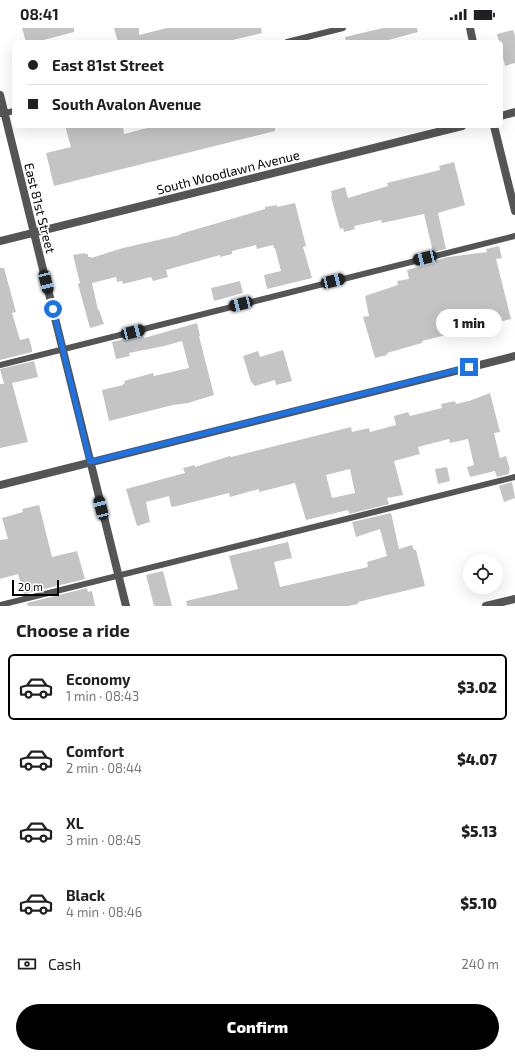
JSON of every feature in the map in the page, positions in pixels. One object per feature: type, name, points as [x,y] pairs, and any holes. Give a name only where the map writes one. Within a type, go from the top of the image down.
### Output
[{"type":"street","points":[[470,28],[473,40]]},
{"type":"street","name":"East 81st Street","points":[[0,95],[2,114],[34,233],[126,606]]},
{"type":"street","points":[[503,115],[515,112]]},
{"type":"street","name":"South Woodlawn Avenue","points":[[0,241],[454,128]]},
{"type":"street","points":[[494,128],[515,211]]},
{"type":"street","points":[[0,485],[515,356]]},
{"type":"street","points":[[486,606],[515,599]]},
{"type":"lane","points":[[295,40],[343,28]]},
{"type":"lane","points":[[2,114],[12,112]]},
{"type":"lane","points":[[0,365],[515,236]]},
{"type":"lane","points":[[0,605],[515,477]]},
{"type":"building","points":[[22,28],[74,28],[74,32],[44,40],[25,40]]},
{"type":"building","points":[[114,28],[139,28],[139,35],[167,28],[261,28],[262,33],[232,40],[117,40]]},
{"type":"building","points":[[383,28],[417,28],[418,32],[388,40],[346,40],[345,37]]},
{"type":"building","points":[[513,30],[515,36],[515,63],[505,66],[503,58],[503,40],[498,40],[497,34]]},
{"type":"building","points":[[66,128],[123,128],[124,134],[147,128],[275,128],[275,131],[54,186],[46,153],[71,147]]},
{"type":"building","points":[[454,162],[465,205],[438,213],[446,249],[433,252],[424,214],[382,223],[381,220],[354,226],[355,229],[344,232],[343,228],[340,229],[331,197],[331,191],[345,187],[348,198],[388,186],[387,183],[440,170],[439,166]]},
{"type":"building","points":[[295,203],[306,246],[303,247],[312,278],[267,289],[264,275],[281,271],[273,245],[257,249],[256,245],[232,251],[232,254],[220,257],[220,255],[166,270],[168,277],[153,281],[151,277],[123,284],[122,281],[117,282],[116,277],[92,283],[98,310],[104,324],[90,328],[78,284],[80,283],[73,255],[85,253],[91,258],[123,248],[180,235],[265,209],[265,207],[277,205],[277,207]]},
{"type":"building","points":[[499,246],[502,258],[496,259],[511,319],[422,341],[422,343],[375,358],[363,317],[369,316],[365,296],[398,285],[397,281],[409,279],[407,270],[435,263],[435,261],[448,257],[487,252],[486,249]]},
{"type":"building","points":[[0,268],[4,268],[16,312],[12,313],[20,340],[29,338],[32,352],[0,360]]},
{"type":"building","points":[[240,281],[243,293],[214,301],[211,288]]},
{"type":"building","points":[[197,323],[214,395],[188,403],[173,405],[109,421],[102,390],[123,385],[125,383],[124,381],[153,373],[154,376],[189,368],[182,341],[129,353],[130,356],[116,359],[112,342],[143,335],[144,338]]},
{"type":"building","points":[[283,350],[292,381],[276,385],[275,380],[255,386],[251,382],[243,356],[258,351],[260,357]]},
{"type":"building","points":[[34,361],[38,377],[12,383],[28,442],[0,448],[0,384],[4,384],[0,369]]},
{"type":"building","points":[[490,393],[500,432],[494,433],[500,458],[506,456],[510,470],[509,474],[497,477],[495,471],[470,477],[467,467],[474,465],[468,439],[450,443],[449,439],[418,447],[420,454],[394,461],[403,495],[387,498],[389,504],[349,514],[348,510],[306,520],[295,483],[259,492],[259,489],[230,497],[229,493],[173,507],[171,506],[169,496],[146,502],[150,522],[137,526],[126,489],[185,473],[183,468],[195,465],[195,467],[230,456],[231,457],[351,427],[352,432],[369,428],[370,432],[396,425],[394,416],[408,412],[410,416],[442,408],[441,404],[455,401],[456,404]],"holes":[[[350,469],[355,493],[332,498],[326,475]]]},
{"type":"building","points":[[447,467],[450,481],[438,484],[435,469]]},
{"type":"building","points":[[512,482],[515,498],[504,502],[499,486]]},
{"type":"building","points":[[39,505],[52,557],[77,551],[85,579],[24,594],[18,574],[0,579],[0,540],[8,539],[2,518],[23,512],[22,509]]},
{"type":"building","points":[[391,513],[399,549],[412,545],[414,550],[416,550],[425,586],[358,602],[358,604],[348,606],[187,606],[186,601],[238,589],[229,556],[288,542],[292,558],[274,562],[280,587],[368,567],[367,562],[387,556],[380,529],[356,537],[352,522]]},
{"type":"building","points":[[163,571],[172,606],[154,606],[146,575]]},
{"type":"building","points":[[87,588],[88,592],[92,591],[95,606],[28,606],[27,603]]},
{"type":"route","points":[[53,309],[90,462],[469,367]]}]
